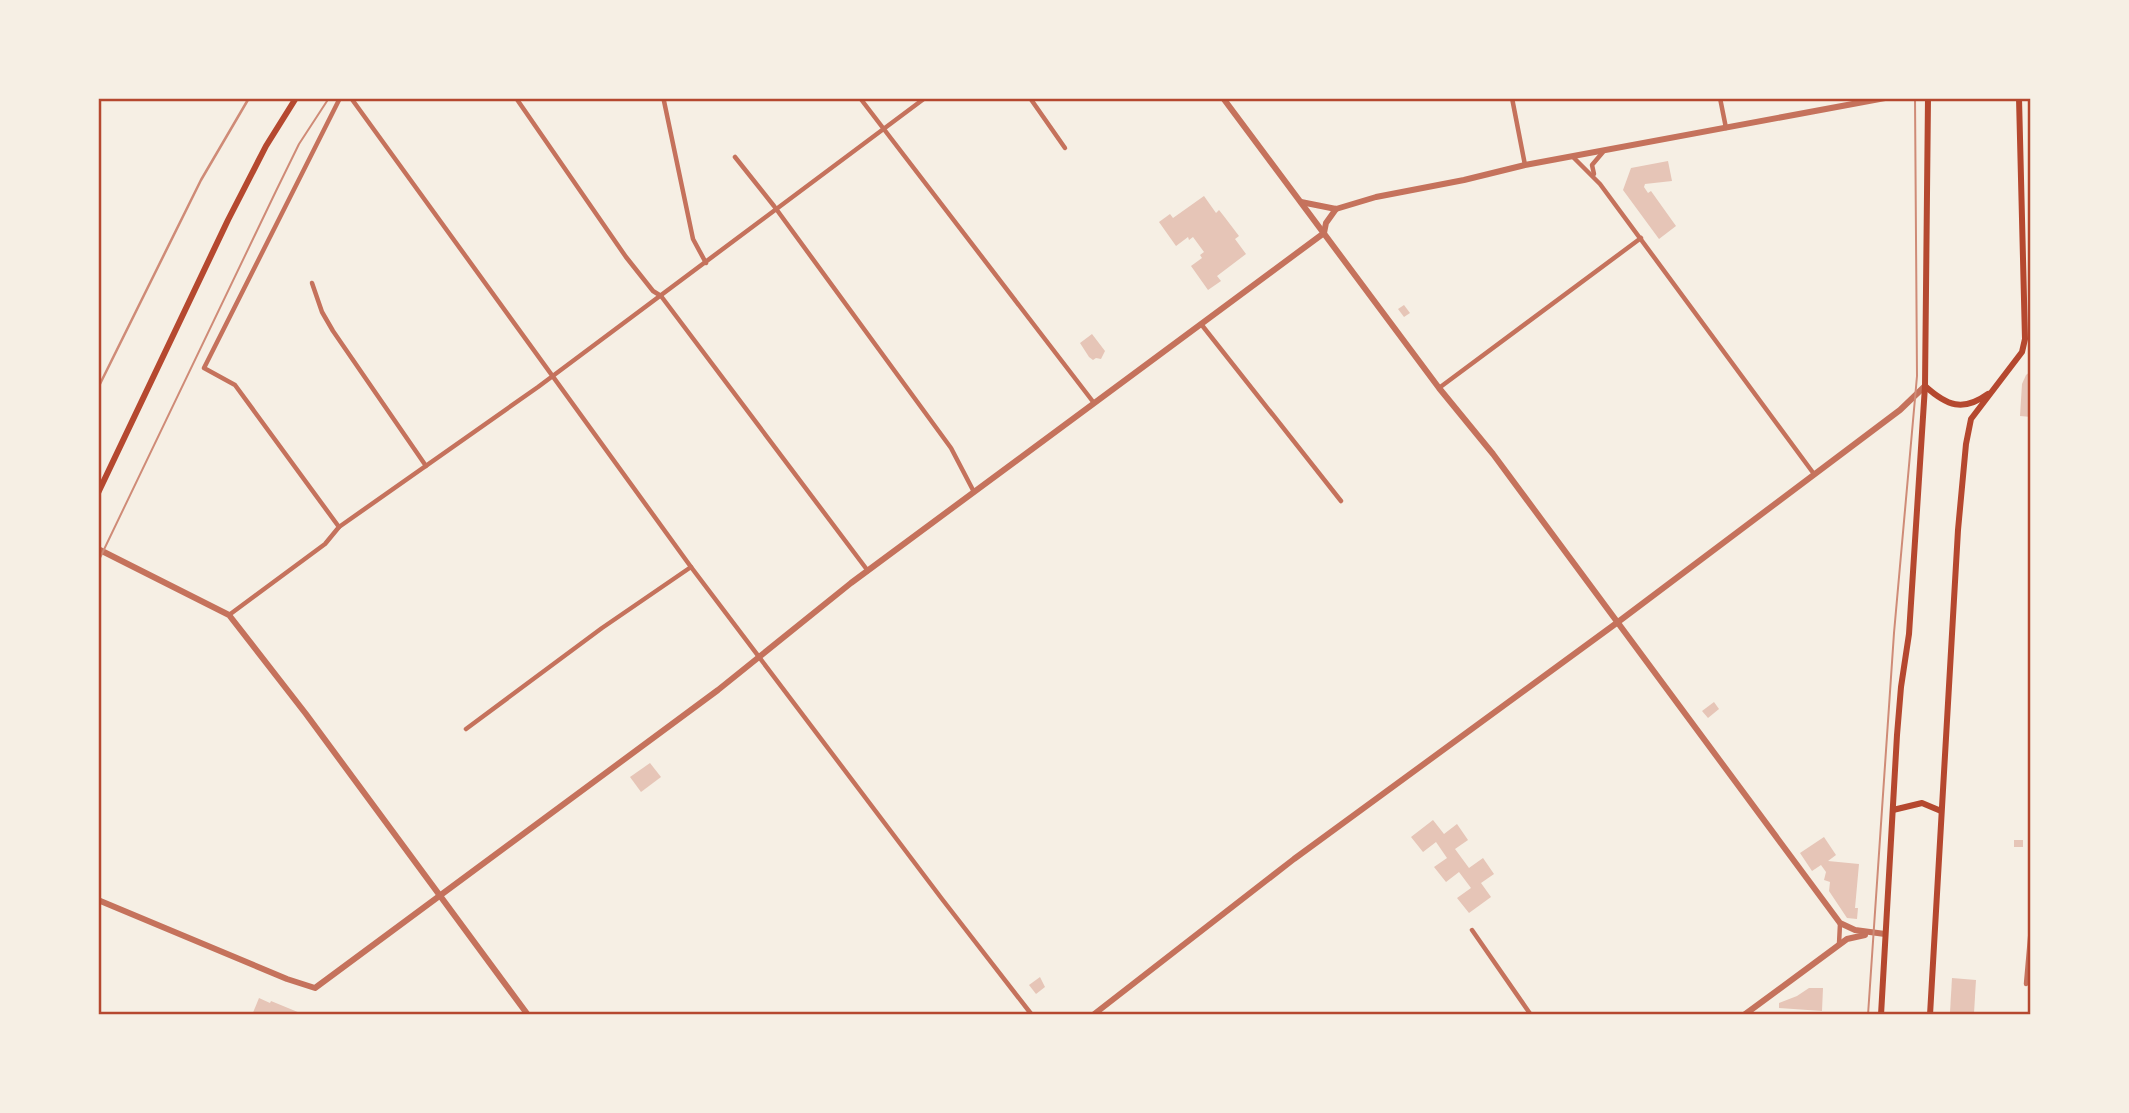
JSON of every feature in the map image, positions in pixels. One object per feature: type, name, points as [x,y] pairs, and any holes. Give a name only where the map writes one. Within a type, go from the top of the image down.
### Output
[{"type":"main road","points":[[98,493],[228,220],[266,146],[296,98]]},
{"type":"main road","points":[[1881,1015],[1901,687],[1909,635],[1926,386],[1928,98]]},
{"type":"main road","points":[[1930,1015],[1963,463],[1971,419],[2028,341],[2019,98]]},
{"type":"main road","points":[[1926,386],[1944,401],[1963,405],[1979,401],[1995,389]]},
{"type":"main road","points":[[1893,810],[1922,803],[1941,811]]},
{"type":"street","points":[[340,98],[204,368],[235,385],[340,527]]},
{"type":"street","points":[[351,98],[691,567],[1032,1015]]},
{"type":"street","points":[[516,98],[626,257],[653,291],[661,296],[868,571]]},
{"type":"street","points":[[860,98],[1094,403]]},
{"type":"street","points":[[229,615],[325,544],[340,527],[552,377],[925,98]]},
{"type":"street","points":[[1030,98],[1065,148]]},
{"type":"street","points":[[1223,98],[1439,388],[1493,454],[1840,923],[1855,930],[1885,933]]},
{"type":"street","points":[[1513,98],[1525,165]]},
{"type":"street","points":[[1720,98],[1727,129]]},
{"type":"street","points":[[1301,202],[1336,209],[1376,197],[1525,165],[1885,98]]},
{"type":"street","points":[[664,100],[693,239],[706,263]]},
{"type":"street","points":[[1608,149],[1596,158],[1592,165],[1593,173],[1814,474]]},
{"type":"street","points":[[735,157],[951,448],[974,492]]},
{"type":"street","points":[[1573,157],[1600,184]]},
{"type":"street","points":[[98,900],[287,979],[315,988],[759,658],[868,571],[1324,233],[1326,223],[1336,209]]},
{"type":"street","points":[[1439,388],[1641,238]]},
{"type":"street","points":[[312,283],[322,312],[333,331],[426,466]]},
{"type":"street","points":[[1201,324],[1341,501]]},
{"type":"street","points":[[1093,1015],[1294,859],[1618,622],[1900,410],[1926,386]]},
{"type":"street","points":[[98,548],[229,615],[528,1015]]},
{"type":"street","points":[[466,729],[602,628],[691,567]]},
{"type":"street","points":[[1839,944],[1840,923]]},
{"type":"street","points":[[2026,984],[2031,927]]},
{"type":"street","points":[[1472,930],[1531,1015]]},
{"type":"street","points":[[1744,1015],[1839,944],[1854,936],[1885,933]]},
{"type":"building","points":[[1668,161],[1672,181],[1645,184],[1644,187],[1648,193],[1651,191],[1676,226],[1659,239],[1623,190],[1631,168]]},
{"type":"building","points":[[1204,196],[1216,213],[1219,210],[1239,236],[1235,239],[1246,254],[1217,276],[1221,281],[1208,290],[1191,266],[1202,258],[1200,255],[1204,252],[1193,237],[1189,240],[1188,237],[1176,246],[1159,222],[1170,214],[1173,218]]},
{"type":"building","points":[[1404,305],[1410,313],[1404,317],[1398,309]]},
{"type":"building","points":[[1092,334],[1105,351],[1101,359],[1093,360],[1089,357],[1080,343]]},
{"type":"building","points":[[2031,371],[2031,417],[2020,416],[2022,384]]},
{"type":"building","points":[[1714,702],[1719,709],[1708,718],[1702,711]]},
{"type":"building","points":[[650,763],[661,777],[641,792],[630,777]]},
{"type":"building","points":[[1433,820],[1444,834],[1457,824],[1468,840],[1455,849],[1469,868],[1483,858],[1494,874],[1481,883],[1491,897],[1469,913],[1457,898],[1471,888],[1459,872],[1446,882],[1434,867],[1447,858],[1436,842],[1423,852],[1411,837]]},
{"type":"building","points":[[1824,837],[1836,855],[1828,861],[1859,864],[1855,908],[1858,908],[1857,919],[1847,918],[1829,891],[1830,882],[1824,880],[1826,872],[1821,865],[1812,871],[1800,853]]},
{"type":"building","points":[[2014,840],[2023,840],[2023,847],[2014,847]]},
{"type":"building","points":[[1040,977],[1045,987],[1036,994],[1029,985]]},
{"type":"building","points":[[1952,978],[1976,980],[1974,1013],[1950,1012]]},
{"type":"building","points":[[1809,988],[1823,988],[1822,1011],[1779,1008],[1779,1003]]},
{"type":"building","points":[[259,998],[270,1003],[271,1001],[305,1015],[252,1015]]},
{"type":"tram line","points":[[98,562],[299,144],[329,98]]},
{"type":"tram line","points":[[1868,1015],[1894,633],[1917,376],[1915,98]]},
{"type":"railway","points":[[98,388],[201,180],[249,98]]}]
